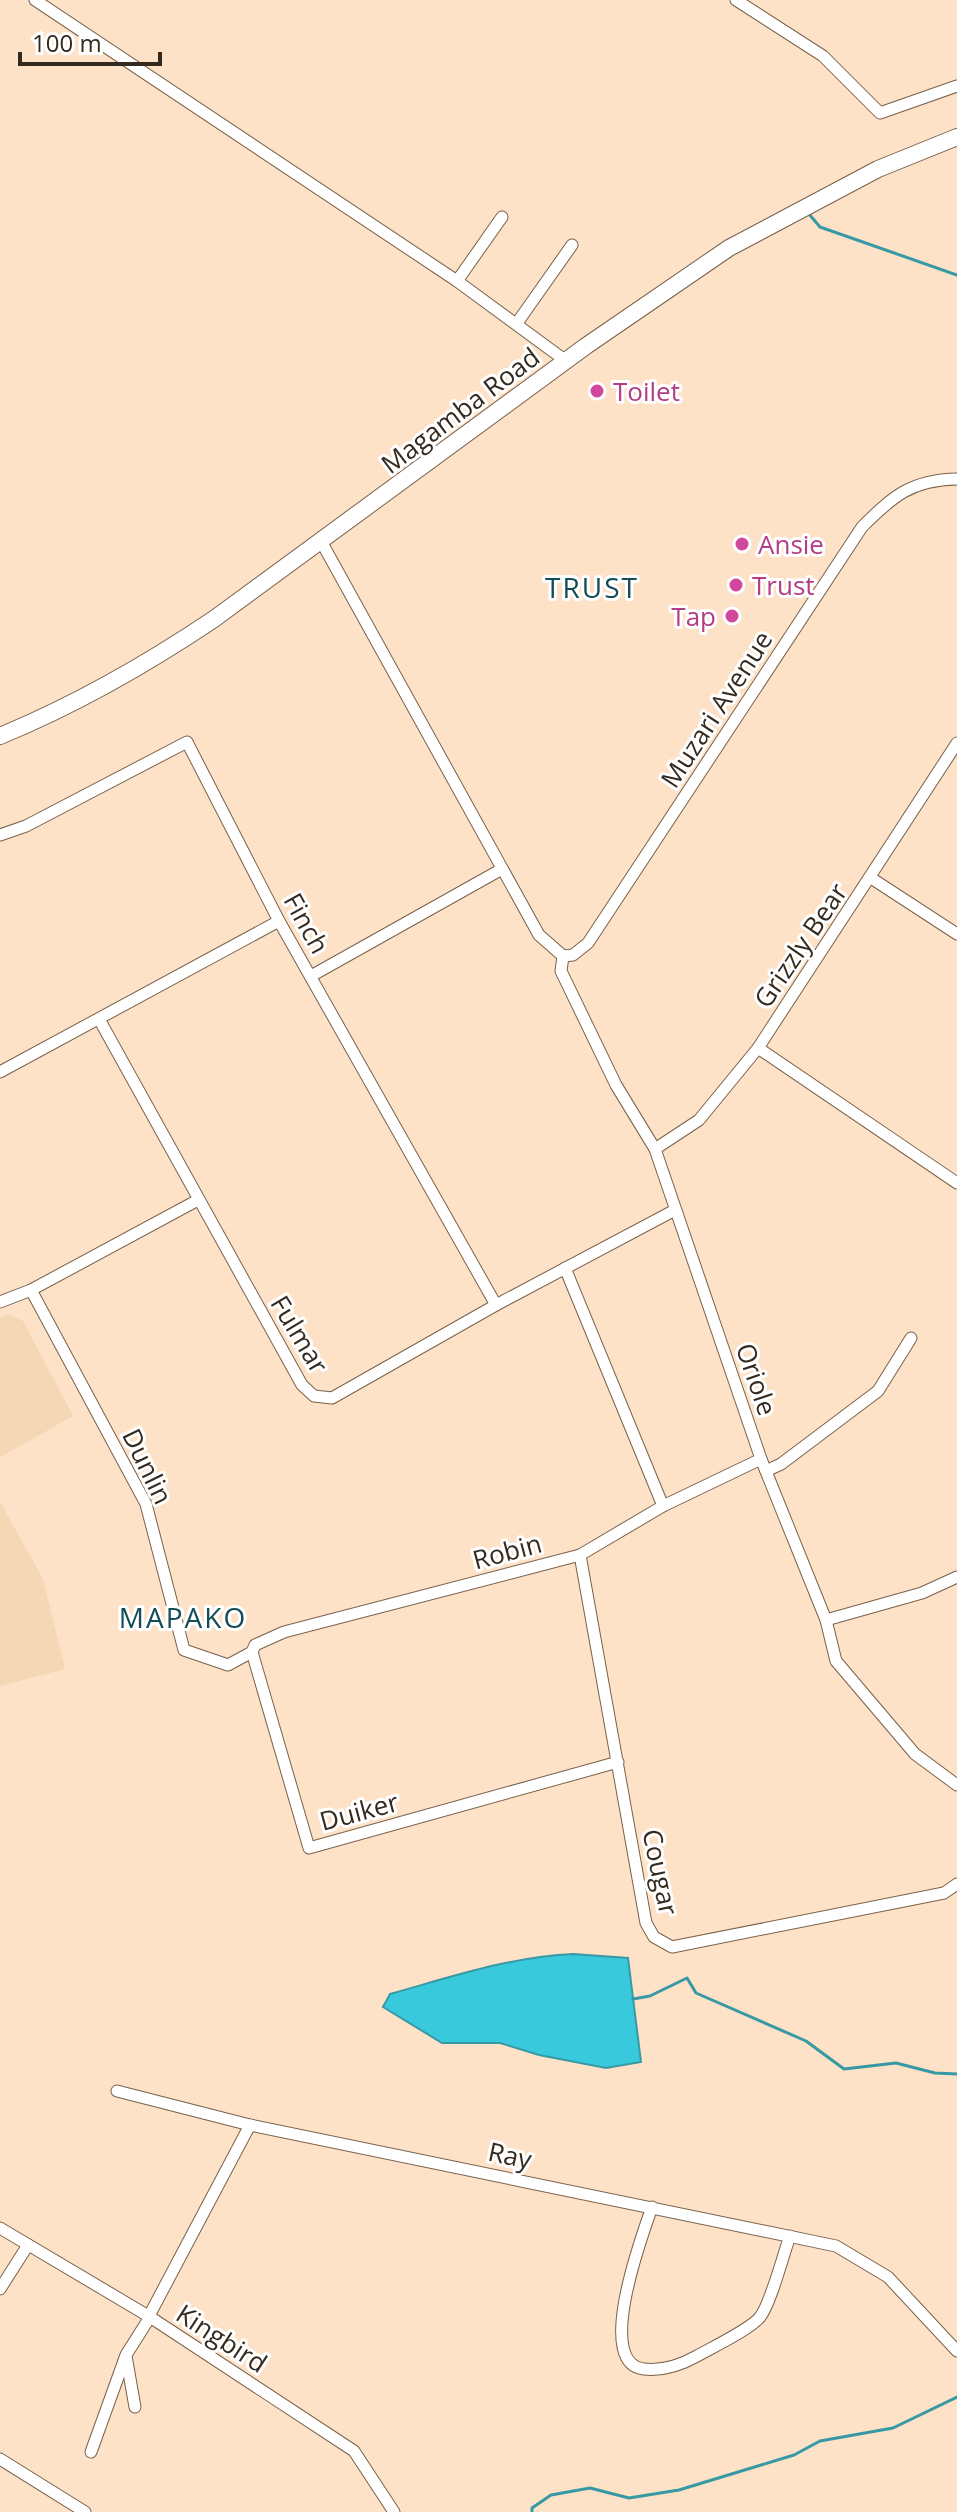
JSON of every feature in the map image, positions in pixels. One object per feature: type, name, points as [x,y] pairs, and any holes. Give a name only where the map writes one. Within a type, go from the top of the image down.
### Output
[{"type":"highway","name":"Magamba Road","points":[[0,736],[47,716],[174,646],[322,543],[566,361],[729,248],[878,169],[957,137]]},
{"type":"street","points":[[35,0],[457,281],[566,361]]},
{"type":"street","points":[[736,0],[823,56],[880,113],[957,86]]},
{"type":"street","points":[[457,281],[502,217]]},
{"type":"street","points":[[517,323],[572,245]]},
{"type":"street","name":"Muzari Avenue","points":[[563,956],[573,955],[588,943],[862,527],[895,494],[925,482],[957,479]]},
{"type":"street","points":[[322,543],[539,935],[563,956]]},
{"type":"street","name":"Finch","points":[[0,835],[26,826],[187,742],[279,921],[496,1305]]},
{"type":"street","name":"Grizzly Bear","points":[[655,1149],[699,1120],[758,1048],[957,743]]},
{"type":"street","points":[[311,976],[502,869]]},
{"type":"street","points":[[871,878],[957,934]]},
{"type":"street","points":[[0,1072],[279,921]]},
{"type":"street","name":"Oriole","points":[[563,956],[561,971],[616,1085],[655,1149],[761,1459],[826,1620],[836,1661],[915,1754],[957,1785]]},
{"type":"street","name":"Fulmar","points":[[99,1019],[302,1385],[314,1396],[332,1398],[496,1305],[675,1210]]},
{"type":"street","points":[[758,1048],[957,1183]]},
{"type":"street","points":[[0,1302],[31,1290],[198,1200]]},
{"type":"street","points":[[565,1268],[663,1506]]},
{"type":"street","name":"Dunlin","points":[[31,1290],[146,1504],[184,1650],[228,1665],[252,1652]]},
{"type":"street","points":[[766,1471],[781,1464],[878,1391],[911,1338]]},
{"type":"street","name":"Robin","points":[[252,1652],[255,1645],[284,1632],[580,1555],[663,1506],[761,1459]]},
{"type":"street","name":"Cougar","points":[[580,1555],[646,1923],[654,1937],[672,1947],[944,1893],[957,1884]]},
{"type":"street","points":[[826,1620],[922,1593],[957,1577]]},
{"type":"street","name":"Duiker","points":[[252,1652],[309,1848],[618,1762]]},
{"type":"street","name":"Ray","points":[[117,2091],[250,2125],[836,2246],[888,2277],[957,2351]]},
{"type":"street","points":[[91,2452],[126,2355],[150,2316],[250,2125]]},
{"type":"street","points":[[652,2207],[627,2288],[624,2314],[625,2360],[635,2368],[658,2371],[693,2359],[760,2318],[790,2236]]},
{"type":"street","name":"Kingbird","points":[[0,2228],[150,2316],[354,2451],[394,2512]]},
{"type":"street","points":[[0,2289],[28,2245]]},
{"type":"street","points":[[126,2355],[135,2407]]},
{"type":"street","points":[[0,2459],[85,2512]]},
{"type":"shaded area","points":[[8,1315],[23,1321],[73,1416],[0,1457],[0,1318]]},
{"type":"shaded area","points":[[0,1502],[43,1579],[65,1669],[0,1686]]},
{"type":"water","points":[[573,1954],[628,1958],[641,2062],[606,2068],[539,2055],[500,2043],[442,2043],[383,2007],[390,1994],[458,1975],[503,1963]]},
{"type":"waterway","points":[[809,214],[820,227],[957,275]]},
{"type":"waterway","points":[[633,1999],[650,1996],[687,1978],[696,1993],[806,2041],[844,2069],[896,2063],[935,2073],[957,2074]]},
{"type":"waterway","points":[[532,2512],[532,2508],[551,2495],[590,2488],[629,2498],[679,2490],[794,2455],[820,2441],[893,2428],[957,2397]]},
{"type":"place","name":"Toilet","points":[[597,391]]},
{"type":"place","name":"Ansie","points":[[742,544]]},
{"type":"place","name":"Trust","points":[[736,585]]},
{"type":"place","name":"Tap","points":[[732,616]]},
{"type":"district","name":"TRUST","points":[[592,587]]},
{"type":"district","name":"MAPAKO","points":[[183,1617]]}]
